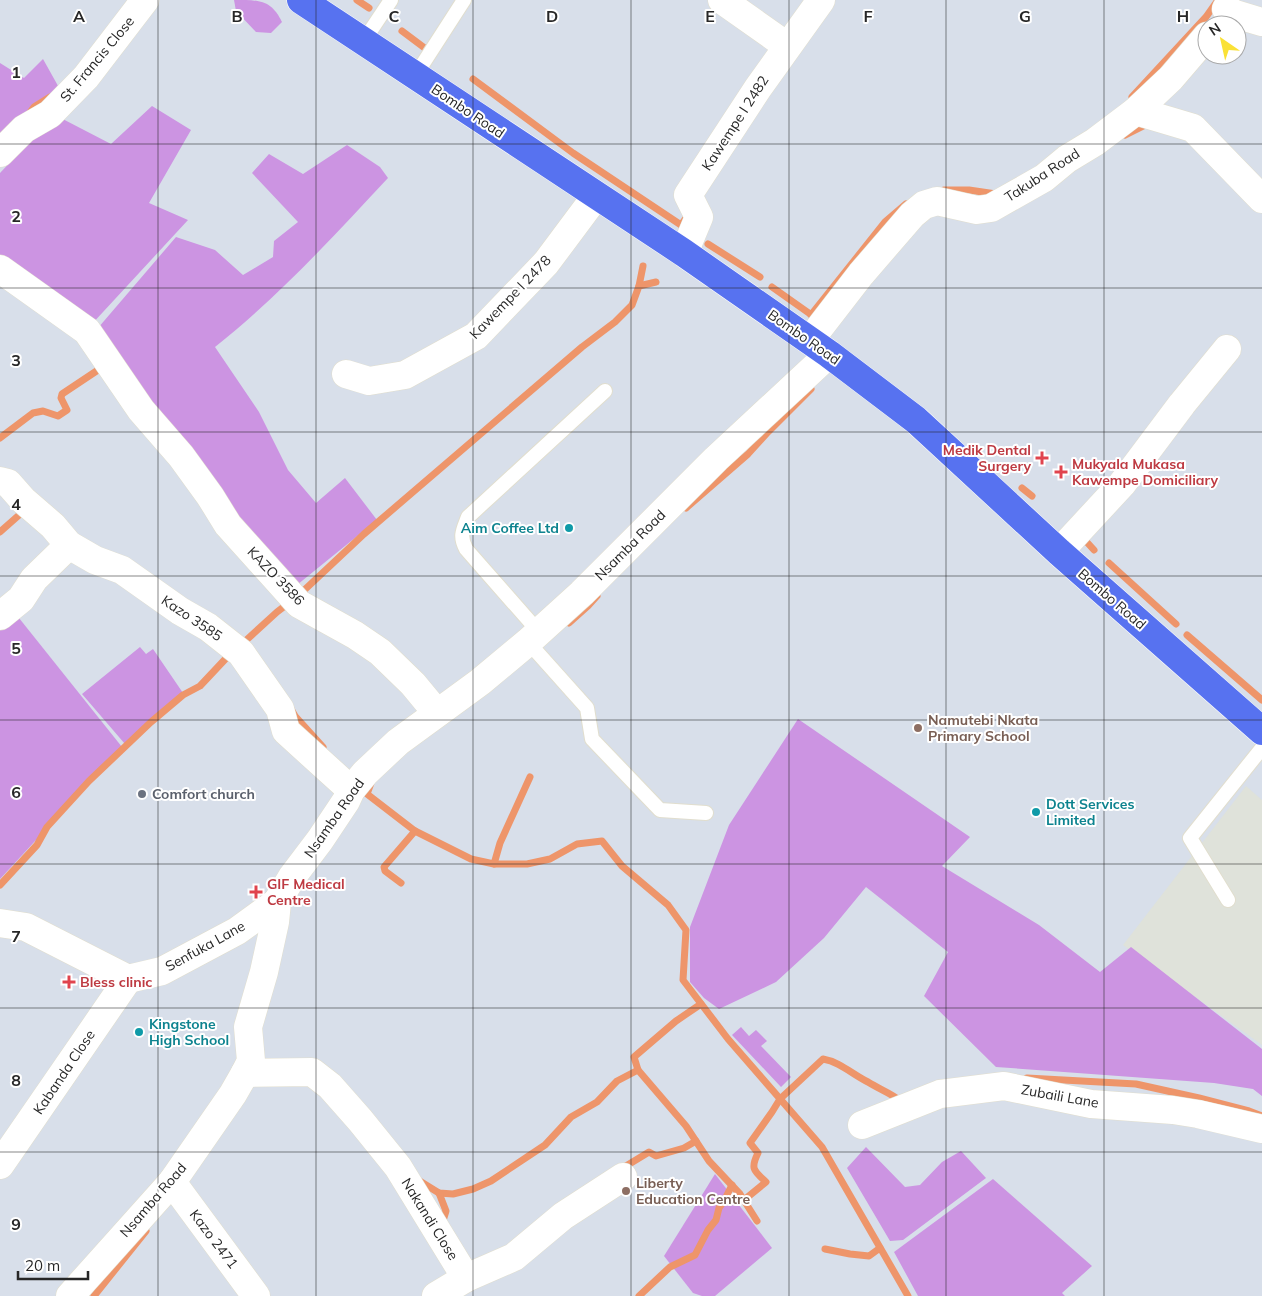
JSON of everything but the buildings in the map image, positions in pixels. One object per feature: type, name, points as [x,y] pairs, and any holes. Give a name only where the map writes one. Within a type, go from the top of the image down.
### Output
[{"type":"main road","name":"Bombo Road","points":[[301,0],[325,8],[364,42],[684,253],[819,347],[916,420],[1059,552],[1260,730]]},
{"type":"street","name":"St. Francis Close","points":[[0,153],[24,129],[50,114],[86,77],[145,0]]},
{"type":"street","points":[[722,0],[787,46]]},
{"type":"street","name":"Kawempe I 2482","points":[[684,253],[694,206],[787,46],[821,0]]},
{"type":"street","points":[[1224,11],[1262,22]]},
{"type":"street","name":"Takuba Road","points":[[819,347],[861,274],[912,215],[924,205],[937,201],[976,210],[991,208],[1044,178],[1067,159],[1095,142],[1136,110],[1171,78],[1197,48]]},
{"type":"street","points":[[1136,110],[1193,128],[1262,199]]},
{"type":"street","name":"Kawempe I 2478","points":[[346,374],[369,381],[405,375],[476,336],[546,263],[596,196]]},
{"type":"street","name":"KAZO 3586","points":[[0,269],[87,331],[141,410],[181,456],[228,525],[294,599],[380,652],[413,684],[436,714]]},
{"type":"street","name":"Nsamba Road","points":[[70,1296],[172,1182],[245,1074],[251,1061],[248,1027],[264,972],[275,922],[277,902],[292,877],[346,801],[351,790],[365,773],[398,742],[480,682],[582,594],[716,459],[819,347]]},
{"type":"street","points":[[1059,552],[1122,484],[1182,404],[1227,349]]},
{"type":"street","name":"Kazo 3585","points":[[0,480],[8,483],[23,500],[53,526],[69,545],[95,560],[122,570],[242,653],[280,709],[286,731],[351,790]]},
{"type":"street","points":[[0,616],[21,600],[34,579],[69,545]]},
{"type":"street","name":"Senfuka Lane","points":[[128,979],[162,971],[170,967],[237,931],[277,902]]},
{"type":"street","points":[[0,923],[26,927],[128,979]]},
{"type":"street","name":"Kabanda Close","points":[[0,1165],[128,979]]},
{"type":"street","name":"Nakandi Close","points":[[245,1074],[312,1072],[330,1086],[398,1167],[466,1278]]},
{"type":"street","name":"Zubaili Lane","points":[[862,1125],[940,1094],[1004,1086],[1091,1104],[1173,1110],[1198,1114],[1262,1129]]},
{"type":"street","points":[[436,1296],[466,1278],[514,1257],[563,1216],[623,1177]]},
{"type":"street","name":"Kazo 2471","points":[[172,1182],[256,1296]]},
{"type":"lane","points":[[364,42],[391,0]]},
{"type":"lane","points":[[414,76],[464,0]]},
{"type":"lane","points":[[604,390],[468,517],[461,534],[462,542],[587,708],[592,739],[660,810],[706,813]]},
{"type":"lane","points":[[1228,900],[1190,838],[1260,730]]},
{"type":"shaded area","points":[[234,0],[258,1],[269,5],[274,9],[282,22],[271,33],[256,32],[236,11]]},
{"type":"shaded area","points":[[43,59],[62,93],[0,151],[0,63],[24,78]]},
{"type":"shaded area","points":[[152,106],[191,130],[149,203],[188,220],[91,325],[0,261],[0,173],[55,115],[111,144]]},
{"type":"shaded area","points":[[347,145],[380,167],[388,178],[283,287],[215,347],[259,412],[288,470],[316,503],[345,478],[377,520],[292,589],[165,426],[98,328],[176,237],[215,250],[243,275],[273,257],[274,241],[298,222],[252,173],[269,154],[303,174]]},
{"type":"shaded area","points":[[15,613],[122,747],[0,879],[0,624]]},
{"type":"shaded area","points":[[140,647],[146,654],[153,649],[183,693],[125,744],[82,694]]},
{"type":"shaded area","points":[[798,719],[970,837],[942,866],[1039,925],[1100,972],[1131,947],[1262,1049],[1262,1096],[1253,1089],[1214,1083],[996,1067],[924,996],[948,952],[866,887],[824,938],[776,982],[719,1009],[704,998],[690,982],[690,927],[729,825]]},
{"type":"shaded area","points":[[1246,786],[1262,800],[1262,1045],[1123,945]]},
{"type":"shaded area","points":[[741,1027],[749,1036],[756,1030],[767,1041],[761,1046],[791,1077],[781,1087],[732,1035]]},
{"type":"shaded area","points":[[866,1147],[905,1187],[920,1185],[942,1162],[961,1151],[986,1178],[903,1240],[890,1241],[847,1168]]},
{"type":"shaded area","points":[[715,1174],[772,1248],[715,1296],[702,1296],[693,1293],[664,1256]]},
{"type":"shaded area","points":[[993,1179],[1092,1266],[1062,1293],[1065,1296],[918,1296],[894,1252]]},
{"type":"waterway","points":[[357,0],[369,8]]},
{"type":"waterway","points":[[1132,97],[1206,17],[1218,0]]},
{"type":"waterway","points":[[402,31],[426,49]]},
{"type":"waterway","points":[[473,79],[573,153],[681,225],[686,218]]},
{"type":"waterway","points":[[28,115],[34,107],[50,97]]},
{"type":"waterway","points":[[1125,135],[1149,123]]},
{"type":"waterway","points":[[944,190],[969,190],[996,194]]},
{"type":"waterway","points":[[811,315],[885,222],[906,204]]},
{"type":"waterway","points":[[708,244],[760,277]]},
{"type":"waterway","points":[[639,286],[643,266]]},
{"type":"waterway","points":[[299,595],[364,534],[582,347],[615,322],[632,305],[639,286],[656,282]]},
{"type":"waterway","points":[[772,287],[813,316]]},
{"type":"waterway","points":[[0,438],[33,413],[43,411],[58,416],[67,410],[61,398],[62,394],[104,366]]},
{"type":"waterway","points":[[686,508],[748,454],[811,389]]},
{"type":"waterway","points":[[1022,488],[1032,496]]},
{"type":"waterway","points":[[0,532],[26,509]]},
{"type":"waterway","points":[[1084,539],[1094,550]]},
{"type":"waterway","points":[[1109,563],[1176,624]]},
{"type":"waterway","points":[[569,623],[597,596]]},
{"type":"waterway","points":[[242,644],[290,602]]},
{"type":"waterway","points":[[1187,635],[1262,700]]},
{"type":"waterway","points":[[0,885],[37,845],[47,827],[89,781],[151,722],[183,695],[200,686],[231,653]]},
{"type":"waterway","points":[[291,709],[323,747]]},
{"type":"waterway","points":[[494,864],[500,843],[530,777]]},
{"type":"waterway","points":[[371,783],[367,794],[415,831],[471,859],[494,864],[527,864],[550,859],[577,844],[602,841],[622,866],[668,905],[686,930],[683,980],[728,1039],[822,1147],[908,1296]]},
{"type":"waterway","points":[[401,883],[385,871],[384,867],[415,831]]},
{"type":"waterway","points":[[638,1070],[634,1057],[676,1021],[701,1004]]},
{"type":"waterway","points":[[744,1200],[766,1182],[754,1169],[758,1153],[750,1143],[780,1099],[823,1059],[840,1065],[902,1102]]},
{"type":"waterway","points":[[418,1180],[439,1193],[453,1194],[473,1189],[491,1181],[545,1145],[571,1117],[597,1102],[617,1081],[638,1070],[686,1126],[709,1161],[740,1194],[757,1221]]},
{"type":"waterway","points":[[1027,1078],[1136,1084],[1199,1098],[1262,1116]]},
{"type":"waterway","points":[[621,1169],[649,1152],[656,1156],[684,1148],[696,1141]]},
{"type":"waterway","points":[[639,1296],[670,1267],[695,1255],[708,1230],[716,1220],[719,1208],[732,1185]]},
{"type":"waterway","points":[[439,1193],[446,1211],[442,1224]]},
{"type":"waterway","points":[[94,1296],[146,1231]]},
{"type":"waterway","points":[[825,1249],[869,1256],[880,1248]]},
{"type":"place","name":"Medik Dental Surgery","points":[[1042,458]]},
{"type":"place","name":"Mukyala Mukasa Kawempe Domiciliary","points":[[1061,472]]},
{"type":"place","name":"Aim Coffee Ltd","points":[[569,528]]},
{"type":"place","name":"Namutebi Nkata Primary School","points":[[918,728]]},
{"type":"place","name":"Comfort church","points":[[142,794]]},
{"type":"place","name":"Dott Services Limited","points":[[1036,812]]},
{"type":"place","name":"GIF Medical Centre","points":[[256,892]]},
{"type":"place","name":"Bless clinic","points":[[69,982]]},
{"type":"place","name":"Kingstone High School","points":[[139,1032]]},
{"type":"place","name":"Liberty Education Centre","points":[[626,1191]]}]
